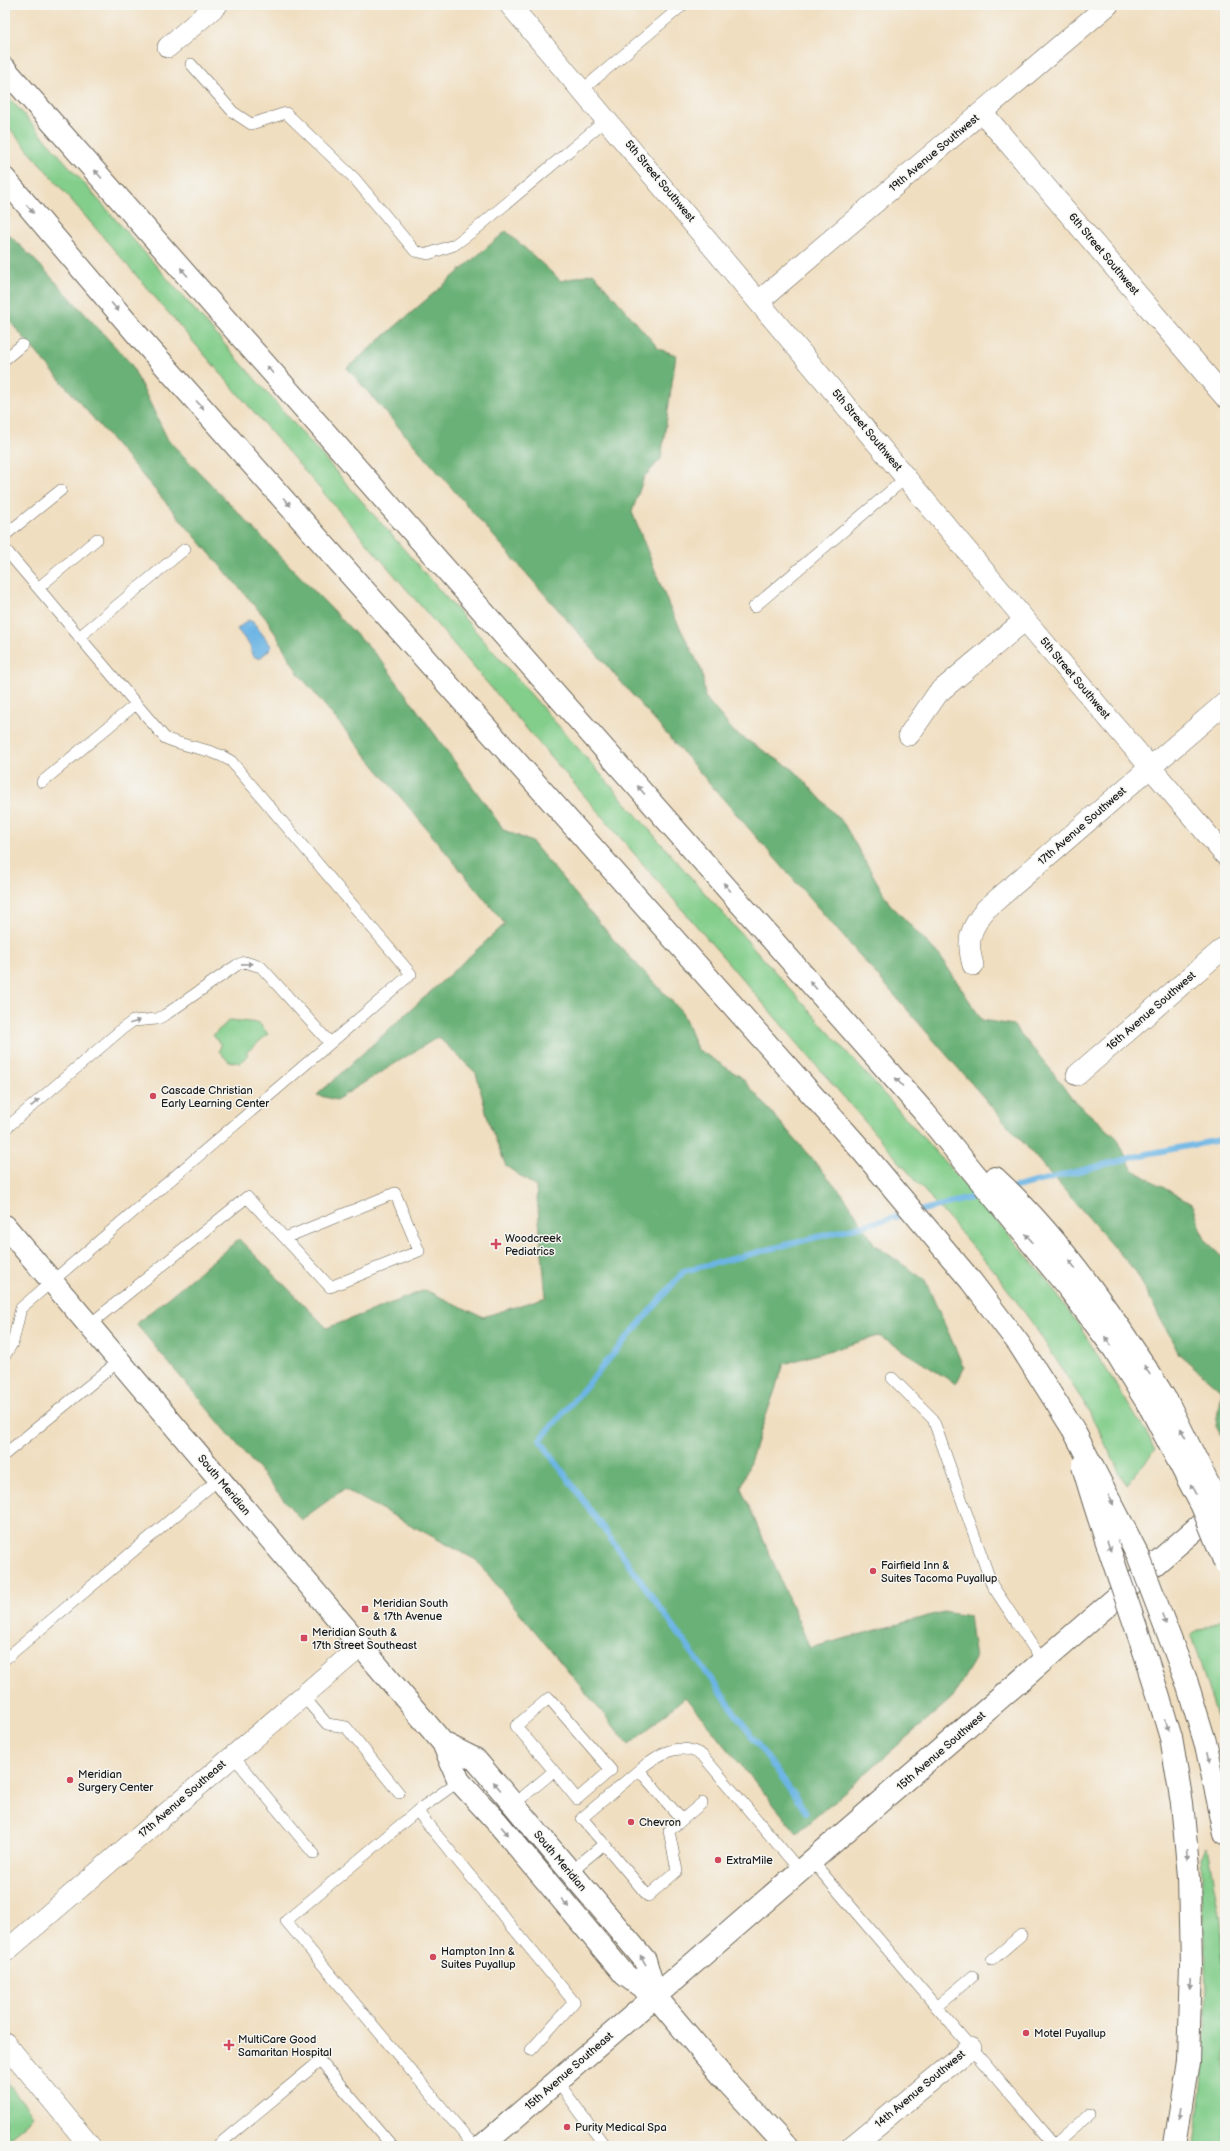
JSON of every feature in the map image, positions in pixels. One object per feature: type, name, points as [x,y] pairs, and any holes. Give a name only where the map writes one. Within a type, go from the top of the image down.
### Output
[{"type":"main road","points":[[5,69],[924,1112],[1070,1290],[1114,1349],[1160,1406],[1225,1518]]},
{"type":"main road","points":[[5,179],[142,339],[911,1208],[1019,1344],[1073,1429],[1138,1554],[1186,1680],[1206,1745],[1225,1833]]},
{"type":"main road","name":"South Meridian","points":[[5,1226],[360,1647],[443,1743],[459,1781],[497,1822],[624,1975],[656,1997],[729,2084],[786,2146]]},
{"type":"main road","points":[[1160,1406],[1225,1563]]},
{"type":"main road","points":[[1073,1429],[1095,1509],[1136,1622],[1171,1738],[1182,1803],[1189,1877],[1191,1966],[1188,2060],[1175,2146]]},
{"type":"main road","name":"15th Avenue Southwest","points":[[656,1997],[1225,1504]]},
{"type":"main road","name":"South Meridian","points":[[443,1743],[474,1759],[645,1960],[656,1997]]},
{"type":"main road","name":"15th Avenue Southeast","points":[[482,2146],[656,1997]]},
{"type":"street","points":[[168,47],[217,5]]},
{"type":"street","name":"5th Street Southwest","points":[[510,5],[760,301],[1025,620],[1225,855]]},
{"type":"street","name":"19th Avenue Southwest","points":[[760,301],[1108,5]]},
{"type":"street","name":"6th Street Southwest","points":[[982,112],[1225,397]]},
{"type":"street","points":[[909,735],[938,693],[1025,620]]},
{"type":"street","name":"17th Avenue Southwest","points":[[972,965],[968,948],[970,933],[986,909],[1150,766],[1225,703]]},
{"type":"street","name":"16th Avenue Southwest","points":[[1077,1075],[1225,947]]},
{"type":"street","name":"17th Avenue Southeast","points":[[5,1952],[360,1647]]},
{"type":"street","points":[[5,2043],[90,2146]]},
{"type":"street","name":"14th Avenue Southwest","points":[[852,2146],[971,2048]]},
{"type":"lane","points":[[582,90],[683,5]]},
{"type":"lane","points":[[191,64],[233,112],[251,124],[286,113],[356,179],[415,251],[428,254],[454,245],[476,229],[607,119]]},
{"type":"lane","points":[[5,359],[22,345]]},
{"type":"lane","points":[[754,607],[907,477]]},
{"type":"lane","points":[[5,535],[61,490]]},
{"type":"lane","points":[[38,588],[97,539]]},
{"type":"lane","points":[[80,637],[185,548]]},
{"type":"lane","points":[[5,550],[165,738],[180,745],[219,753],[231,761],[411,974],[21,1308],[12,1342],[5,1354]]},
{"type":"lane","points":[[42,782],[136,704]]},
{"type":"lane","points":[[5,1129],[127,1025],[133,1021],[157,1019],[165,1015],[237,965],[245,962],[261,967],[330,1043]]},
{"type":"lane","points":[[89,1325],[247,1197],[330,1287],[418,1250],[395,1193],[285,1238]]},
{"type":"lane","points":[[5,1454],[119,1361]]},
{"type":"lane","points":[[892,1378],[933,1420],[992,1585],[1043,1662]]},
{"type":"lane","points":[[5,1659],[219,1479]]},
{"type":"lane","points":[[302,1696],[327,1724],[346,1727],[399,1793]]},
{"type":"lane","points":[[549,1698],[611,1770],[577,1799],[554,1771],[516,1726],[549,1698]]},
{"type":"lane","points":[[702,1803],[669,1831],[677,1871],[648,1896],[582,1818],[661,1753],[687,1748],[696,1751],[703,1756],[936,2007],[1054,2145],[1091,2113]]},
{"type":"lane","points":[[232,1756],[314,1854]]},
{"type":"lane","points":[[639,1770],[682,1820]]},
{"type":"lane","points":[[513,1805],[554,1771]]},
{"type":"lane","points":[[459,1781],[417,1811],[286,1921],[474,2146]]},
{"type":"lane","points":[[417,1811],[574,2002],[531,2050]]},
{"type":"lane","points":[[570,1872],[604,1844]]},
{"type":"lane","points":[[992,1960],[1022,1935]]},
{"type":"lane","points":[[936,2007],[973,1976]]},
{"type":"lane","points":[[217,2146],[320,2061],[392,2146]]},
{"type":"lane","points":[[557,2081],[605,2146]]},
{"type":"green space","points":[[5,93],[694,881],[991,1214],[1042,1274],[1078,1324],[1156,1449],[1126,1485],[1086,1406],[1033,1324],[997,1275],[5,123]]},
{"type":"green space","points":[[5,231],[41,266],[131,364],[168,440],[381,660],[504,830],[532,842],[613,939],[682,1012],[697,1049],[741,1077],[845,1197],[875,1245],[925,1280],[964,1368],[956,1384],[879,1336],[784,1364],[741,1488],[810,1648],[943,1612],[969,1616],[975,1659],[952,1698],[797,1833],[685,1697],[629,1745],[476,1560],[344,1489],[301,1520],[136,1324],[239,1239],[327,1328],[425,1290],[483,1317],[546,1297],[536,1187],[506,1166],[489,1123],[476,1073],[438,1037],[336,1100],[317,1095],[505,924],[298,673],[268,621],[5,316]]},
{"type":"green space","points":[[506,231],[561,281],[593,273],[659,349],[676,355],[661,459],[644,477],[632,512],[669,606],[702,671],[705,697],[734,732],[794,770],[844,824],[889,903],[940,956],[982,1020],[1013,1025],[1051,1070],[1072,1099],[1117,1138],[1132,1169],[1193,1205],[1205,1240],[1225,1259],[1225,1438],[1223,1439],[1216,1426],[1221,1390],[1179,1354],[1136,1272],[347,368]]},
{"type":"green space","points":[[230,1020],[259,1023],[268,1034],[247,1052],[247,1057],[240,1063],[228,1061],[219,1051],[221,1045],[213,1035]]},
{"type":"green space","points":[[1225,1617],[1225,1742],[1191,1635]]},
{"type":"green space","points":[[1207,1847],[1220,1920],[1225,2005],[1225,2146],[1194,2146],[1203,2069],[1207,1987],[1201,1857]]},
{"type":"green space","points":[[5,2080],[33,2115],[27,2123],[5,2141]]},
{"type":"water","points":[[248,620],[253,622],[272,647],[259,659],[252,655],[251,647],[237,629]]},
{"type":"waterway","points":[[1012,1188],[1146,1154],[1225,1139]]},
{"type":"waterway","points":[[919,1211],[986,1194]]},
{"type":"waterway","points":[[806,1812],[540,1440],[684,1271],[908,1214]]},
{"type":"place","name":"Cascade Christian Early Learning Center","points":[[153,1096]]},
{"type":"place","name":"Woodcreek Pediatrics","points":[[496,1244]]},
{"type":"place","name":"Fairfield Inn & Suites Tacoma Puyallup","points":[[873,1571]]},
{"type":"place","name":"Meridian South & 17th Avenue","points":[[365,1609]]},
{"type":"place","name":"Meridian South & 17th Street Southeast","points":[[304,1638]]},
{"type":"place","name":"Meridian Surgery Center","points":[[70,1780]]},
{"type":"place","name":"Chevron","points":[[631,1822]]},
{"type":"place","name":"ExtraMile","points":[[718,1860]]},
{"type":"place","name":"Hampton Inn & Suites Puyallup","points":[[433,1957]]},
{"type":"place","name":"Motel Puyallup","points":[[1026,2033]]},
{"type":"place","name":"MultiCare Good Samaritan Hospital","points":[[229,2045]]},
{"type":"place","name":"Purity Medical Spa","points":[[567,2127]]}]
